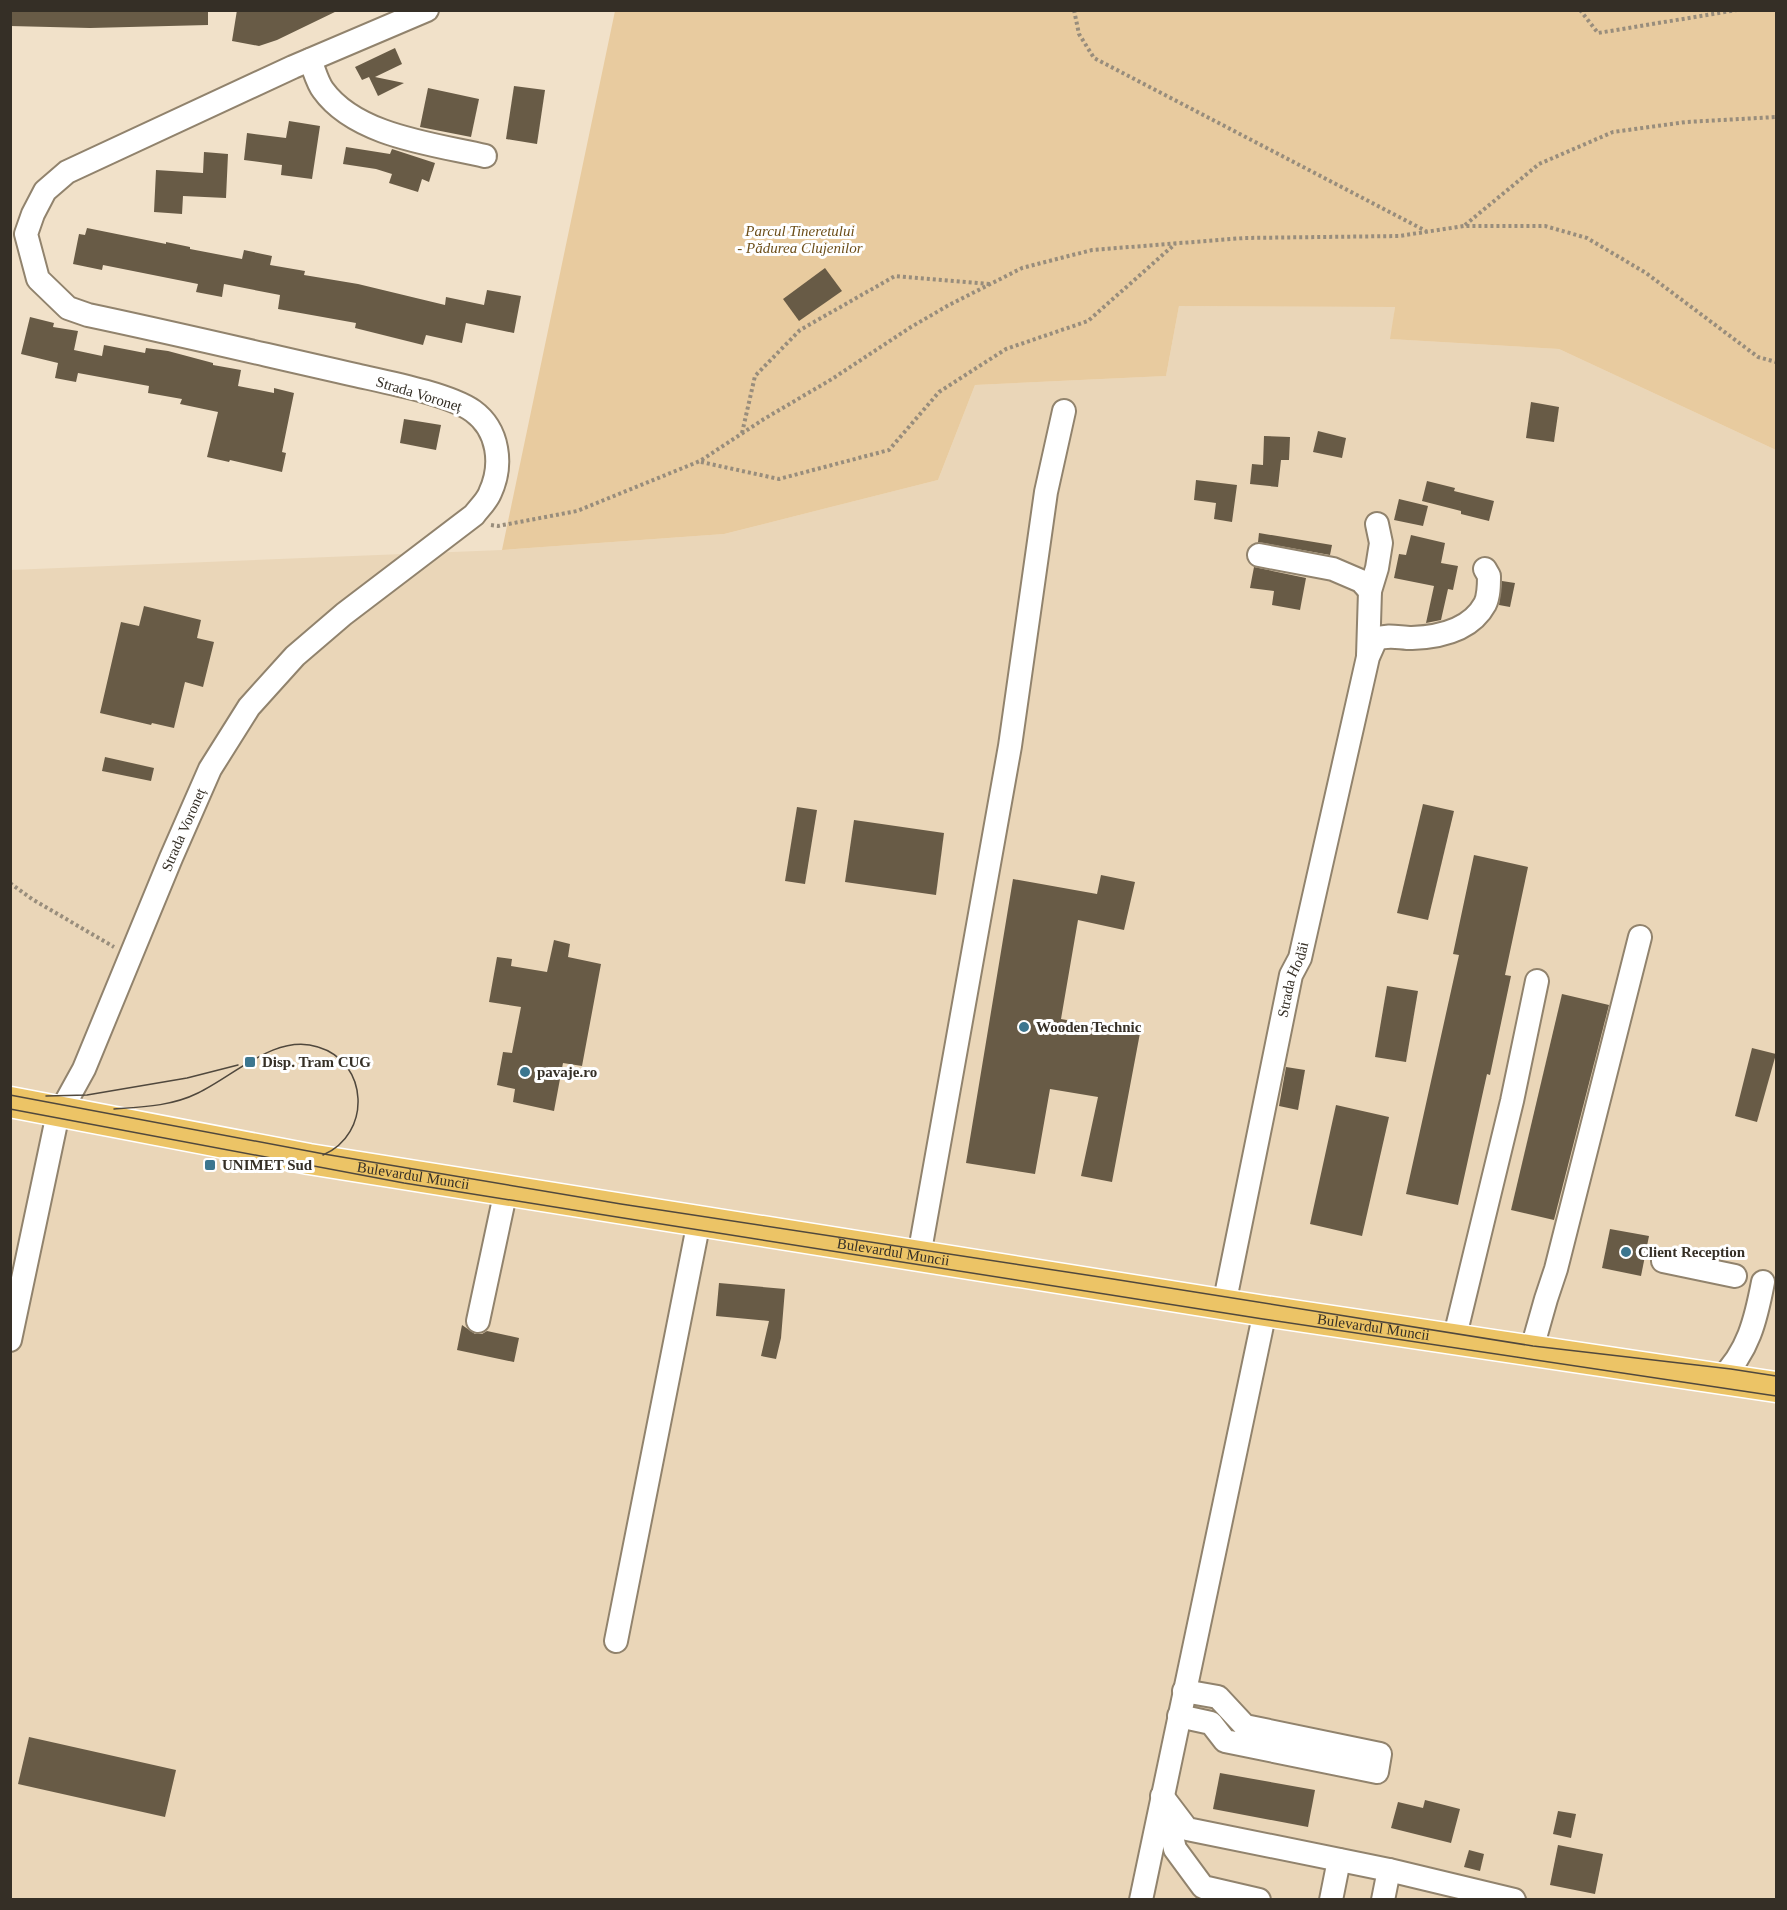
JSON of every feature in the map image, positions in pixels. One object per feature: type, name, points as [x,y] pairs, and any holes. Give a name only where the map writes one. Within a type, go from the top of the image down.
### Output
[{"type":"main road","name":"Bulevardul Muncii","points":[[10,1102],[281,1154],[1224,1305],[1776,1388]]},
{"type":"street","name":"Strada Voroneț","points":[[10,1340],[59,1112],[84,1069],[210,769],[249,707],[295,656],[344,614],[474,514],[490,495],[497,473],[497,448],[490,428],[473,411],[451,400],[392,384],[88,315],[68,308],[38,279],[26,234],[33,214],[45,192],[67,172],[310,60],[427,10]]},
{"type":"street","points":[[310,60],[322,89],[346,113],[379,131],[485,156]]},
{"type":"street","points":[[919,1256],[1010,746],[1046,492],[1064,411]]},
{"type":"street","name":"Strada Hodăi","points":[[1224,1305],[1291,975],[1300,958],[1368,657],[1370,591],[1381,543],[1377,524]]},
{"type":"street","points":[[1259,555],[1332,569],[1361,580],[1370,591]]},
{"type":"street","name":"Strada Hodăi","points":[[1368,657],[1376,639],[1387,635],[1413,638],[1462,628],[1485,603],[1490,576],[1485,568]]},
{"type":"street","points":[[1531,1352],[1556,1269],[1640,937]]},
{"type":"street","points":[[1454,1340],[1512,1101],[1537,981]]},
{"type":"street","points":[[478,1321],[506,1190]]},
{"type":"street","points":[[616,1641],[699,1221]]},
{"type":"street","points":[[1663,1261],[1735,1276]]},
{"type":"street","points":[[1720,1378],[1740,1357],[1753,1329],[1763,1282]]},
{"type":"street","points":[[1141,1899],[1265,1311]]},
{"type":"street","points":[[1179,1716],[1211,1723],[1225,1741],[1377,1772],[1380,1754],[1245,1726],[1218,1697],[1184,1691]]},
{"type":"street","points":[[1157,1899],[1137,1845],[1160,1731],[1179,1716]]},
{"type":"street","points":[[1162,1796],[1187,1828],[1389,1870],[1514,1899]]},
{"type":"street","points":[[1162,1796],[1175,1849],[1203,1887],[1259,1899]]},
{"type":"street","points":[[1330,1899],[1339,1860]]},
{"type":"street","points":[[1383,1899],[1389,1870]]},
{"type":"path","points":[[1074,10],[1079,34],[1094,58],[1427,232]]},
{"type":"path","points":[[1580,10],[1598,33],[1737,10]]},
{"type":"path","points":[[1464,226],[1539,164],[1613,132],[1686,122],[1776,117]]},
{"type":"path","points":[[465,522],[498,526],[577,511],[700,461],[911,327],[1022,268],[1092,250],[1244,238],[1399,236],[1464,226],[1545,226],[1587,238],[1646,273],[1758,357],[1776,362]]},
{"type":"path","points":[[700,461],[779,479],[889,450],[939,392],[1005,349],[1088,321],[1175,244]]},
{"type":"path","points":[[742,434],[755,376],[800,330],[895,276],[992,284]]},
{"type":"path","points":[[10,883],[98,938],[130,955]]},
{"type":"shaded area","points":[[1179,306],[1395,307],[1391,339],[1559,349],[1776,450],[1776,1899],[11,1899],[10,570],[502,550],[724,534],[938,480],[975,385],[1166,376]]},
{"type":"green space","name":"Parcul Tineretului - Pădurea Clujenilor","points":[[615,11],[1776,11],[1776,450],[1559,349],[1390,339],[1395,307],[1179,306],[1166,376],[975,385],[938,480],[724,534],[502,550]]},
{"type":"building","points":[[10,10],[208,10],[208,25],[90,28],[10,26]]},
{"type":"building","points":[[237,10],[271,12],[339,10],[277,40],[259,46],[232,41]]},
{"type":"building","points":[[395,48],[402,64],[375,77],[404,83],[378,96],[369,77],[362,80],[355,67]]},
{"type":"building","points":[[514,86],[545,90],[537,144],[506,139]]},
{"type":"building","points":[[428,88],[479,99],[471,137],[420,127]]},
{"type":"building","points":[[289,121],[320,126],[312,179],[281,175],[282,165],[244,160],[247,133],[286,138]]},
{"type":"building","points":[[346,147],[390,154],[392,149],[435,163],[429,182],[422,179],[418,192],[389,183],[392,174],[343,164]]},
{"type":"building","points":[[204,152],[228,154],[226,198],[183,196],[182,214],[154,212],[156,170],[203,173]]},
{"type":"building","points":[[87,228],[242,259],[244,250],[272,256],[270,265],[305,271],[304,275],[358,284],[445,305],[446,297],[484,305],[487,290],[521,296],[514,333],[466,323],[462,343],[426,335],[423,345],[355,328],[356,323],[278,309],[280,295],[224,284],[222,297],[196,292],[198,284],[103,265],[102,270],[73,264],[79,234],[85,235]]},
{"type":"building","points":[[825,268],[842,291],[799,321],[783,299]]},
{"type":"building","points":[[30,317],[54,323],[53,327],[78,331],[74,350],[102,356],[104,345],[145,353],[146,348],[168,351],[213,363],[213,365],[241,370],[238,386],[274,393],[274,388],[294,393],[282,452],[286,453],[282,472],[207,457],[218,412],[180,404],[182,399],[148,393],[149,386],[78,373],[76,382],[55,378],[58,363],[21,354]]},
{"type":"building","points":[[1531,402],[1559,407],[1554,442],[1526,438]]},
{"type":"building","points":[[404,419],[441,425],[436,450],[400,443]]},
{"type":"building","points":[[1318,431],[1346,438],[1342,458],[1313,452]]},
{"type":"building","points":[[1264,436],[1290,437],[1289,460],[1281,460],[1278,487],[1250,484],[1252,464],[1263,465]]},
{"type":"building","points":[[1196,480],[1237,485],[1232,522],[1214,519],[1216,503],[1194,500]]},
{"type":"building","points":[[1427,481],[1455,488],[1454,491],[1494,501],[1489,521],[1422,501]]},
{"type":"building","points":[[1399,499],[1428,506],[1423,526],[1394,520]]},
{"type":"building","points":[[1259,533],[1332,545],[1330,555],[1258,542]]},
{"type":"building","points":[[1411,535],[1445,543],[1441,563],[1458,566],[1453,590],[1448,589],[1441,620],[1426,623],[1434,586],[1394,578],[1399,554],[1406,555]]},
{"type":"building","points":[[1254,567],[1306,578],[1300,610],[1272,605],[1274,591],[1250,588]]},
{"type":"building","points":[[1502,581],[1515,583],[1510,607],[1499,605]]},
{"type":"building","points":[[144,606],[201,620],[197,638],[214,642],[203,687],[185,682],[174,728],[100,713],[121,622],[139,626]]},
{"type":"building","points":[[105,757],[154,768],[151,781],[102,771]]},
{"type":"building","points":[[1423,804],[1454,811],[1428,920],[1397,913]]},
{"type":"building","points":[[797,807],[817,810],[805,884],[785,881]]},
{"type":"building","points":[[854,820],[944,833],[936,895],[845,882]]},
{"type":"building","points":[[1474,855],[1528,867],[1505,975],[1511,976],[1490,1075],[1487,1074],[1458,1205],[1406,1194],[1459,955],[1453,954]]},
{"type":"building","name":"Wooden Technic","points":[[1101,875],[1135,882],[1124,930],[1078,920],[1061,1019],[1140,1033],[1112,1182],[1081,1176],[1098,1097],[1050,1089],[1035,1174],[966,1163],[1013,879],[1097,894]]},
{"type":"building","points":[[554,940],[570,944],[568,957],[601,964],[582,1066],[563,1063],[554,1111],[513,1102],[515,1089],[497,1085],[503,1052],[512,1053],[521,1007],[489,1002],[497,957],[512,959],[511,966],[547,972]]},
{"type":"building","points":[[1387,986],[1418,991],[1406,1062],[1375,1057]]},
{"type":"building","points":[[1562,994],[1609,1005],[1554,1220],[1511,1210]]},
{"type":"building","points":[[1752,1048],[1776,1054],[1757,1122],[1735,1116]]},
{"type":"building","points":[[1286,1067],[1305,1070],[1298,1110],[1279,1106]]},
{"type":"building","points":[[1336,1105],[1389,1117],[1362,1236],[1310,1224]]},
{"type":"building","name":"Client Reception","points":[[1610,1229],[1649,1236],[1641,1276],[1602,1268]]},
{"type":"building","points":[[719,1283],[785,1289],[781,1338],[776,1359],[761,1356],[769,1321],[716,1316]]},
{"type":"building","points":[[462,1325],[475,1334],[487,1331],[519,1338],[514,1362],[457,1350]]},
{"type":"building","points":[[29,1737],[176,1770],[165,1817],[18,1784]]},
{"type":"building","points":[[1220,1773],[1315,1790],[1308,1827],[1213,1809]]},
{"type":"building","points":[[1425,1800],[1460,1809],[1451,1843],[1391,1828],[1398,1802],[1423,1808]]},
{"type":"building","points":[[1558,1811],[1576,1814],[1571,1838],[1553,1834]]},
{"type":"building","points":[[1558,1845],[1603,1854],[1595,1894],[1550,1885]]},
{"type":"building","points":[[1469,1850],[1484,1854],[1480,1871],[1464,1867]]},
{"type":"tram line","points":[[114,1109],[178,1101],[212,1086],[271,1051],[302,1044],[318,1047],[335,1055],[347,1067],[355,1082],[358,1099],[356,1116],[350,1131],[339,1145],[323,1155]]},
{"type":"tram line","points":[[46,1096],[87,1095],[187,1078],[238,1065]]},
{"type":"tram line","points":[[10,1095],[324,1154],[621,1204],[1533,1346],[1776,1376]]},
{"type":"tram line","points":[[10,1109],[404,1183],[1263,1319],[1776,1396]]},
{"type":"place","name":"Wooden Technic","points":[[1024,1027]]},
{"type":"place","name":"Disp. Tram CUG","points":[[250,1062]]},
{"type":"place","name":"pavaje.ro","points":[[525,1072]]},
{"type":"place","name":"UNIMET Sud","points":[[210,1165]]},
{"type":"place","name":"Client Reception","points":[[1626,1252]]}]
